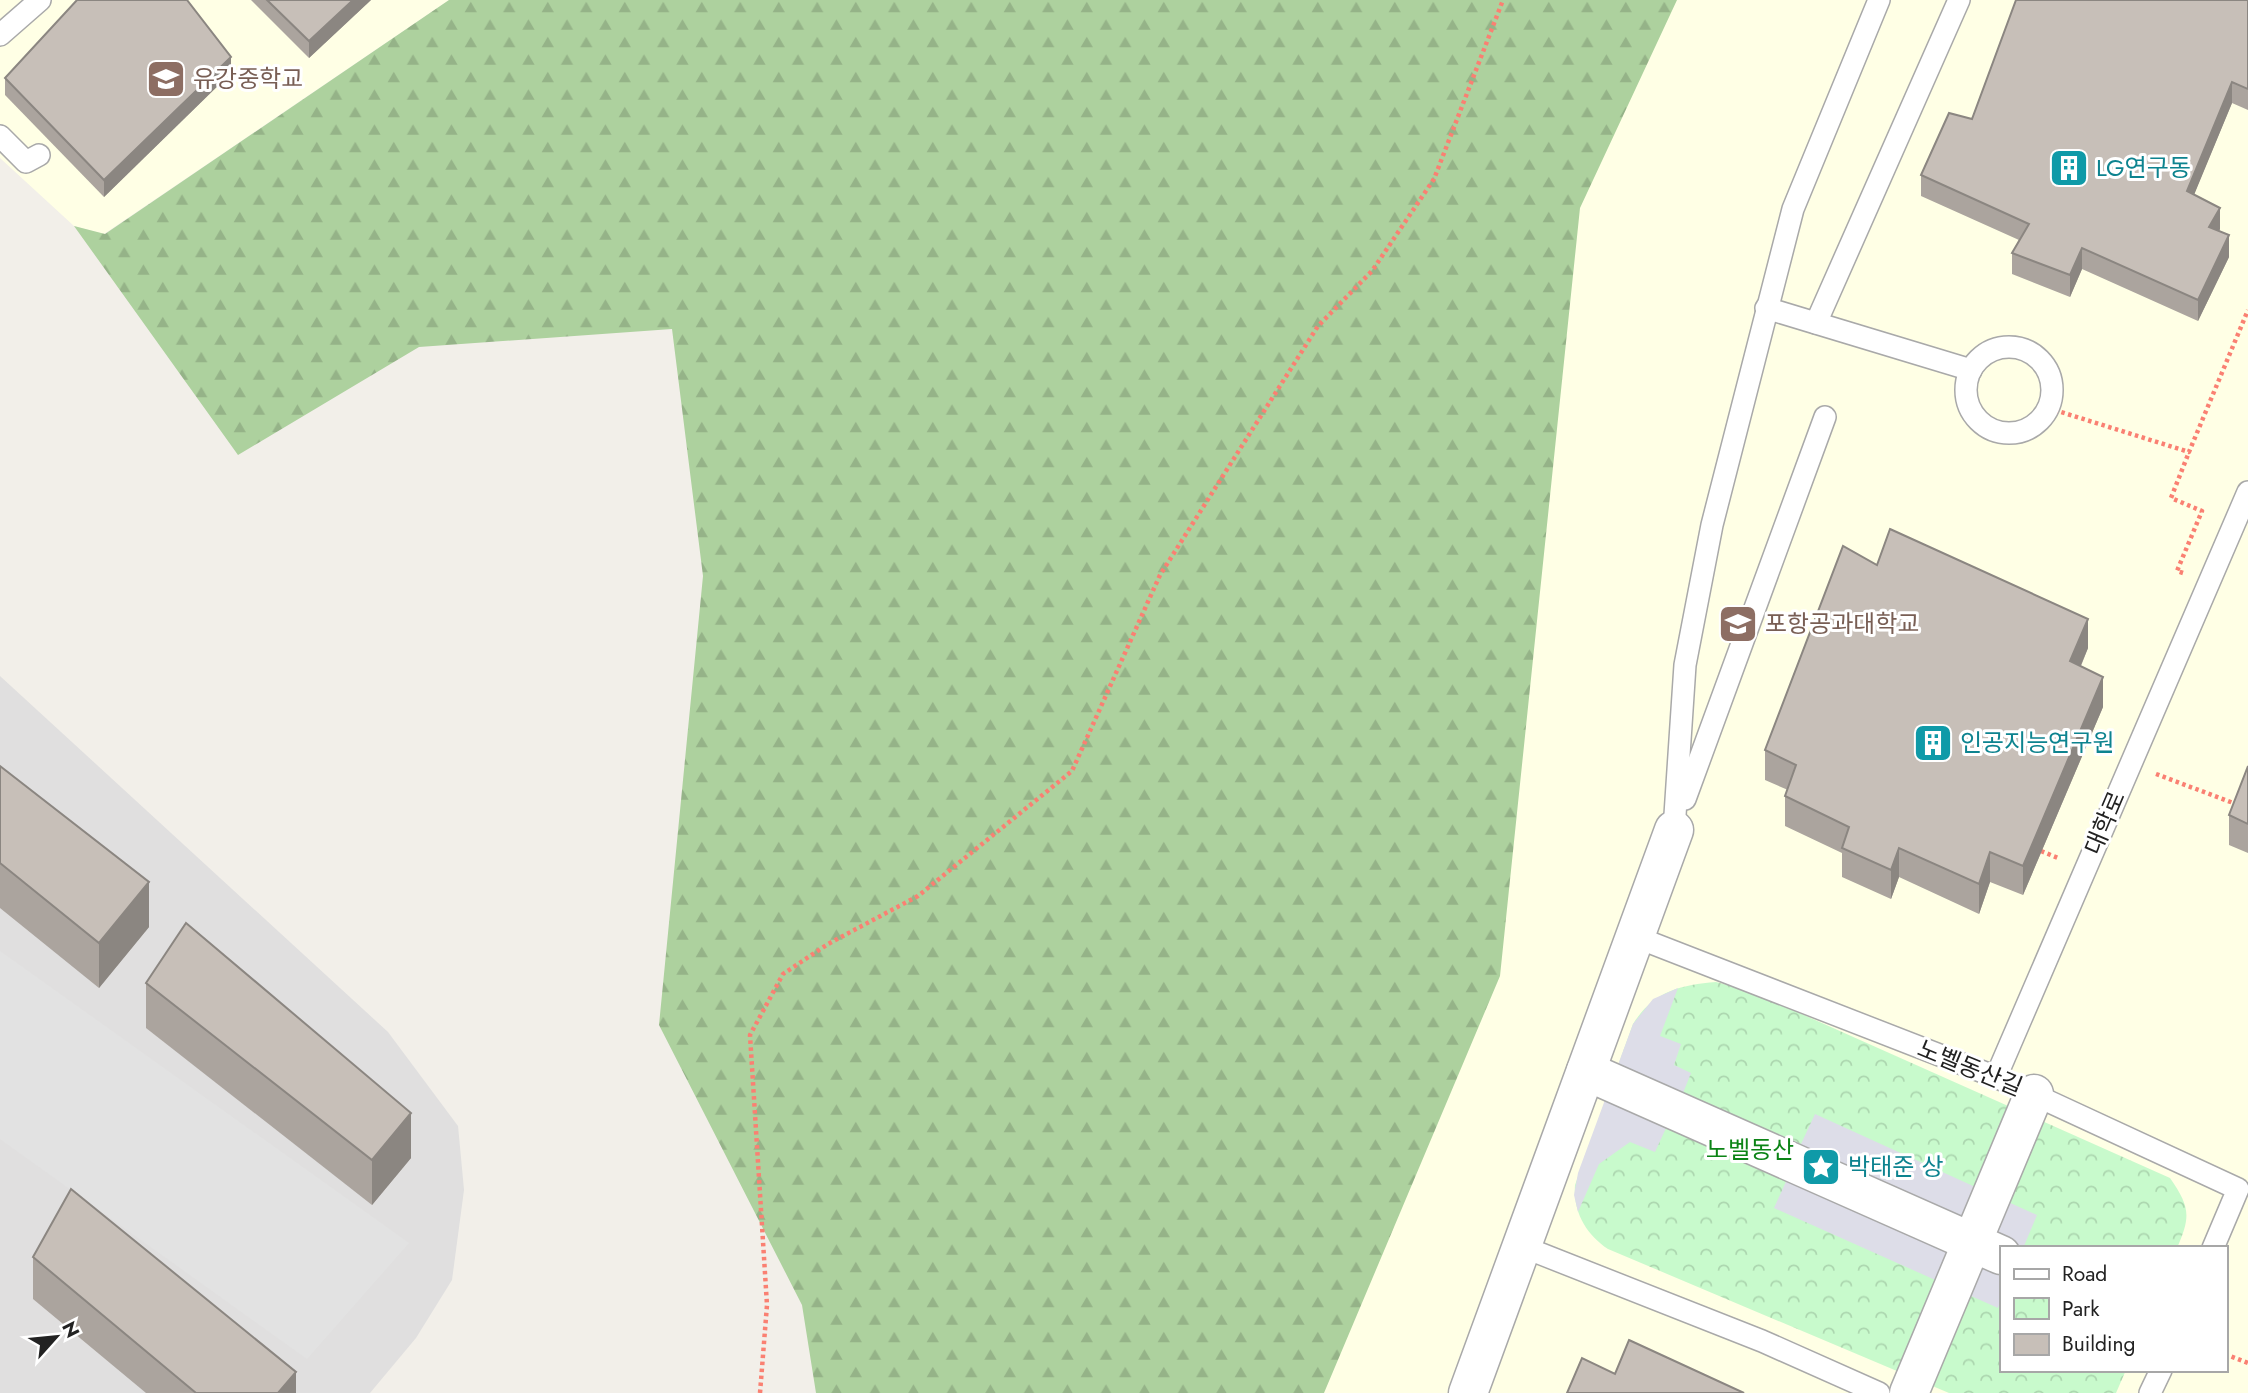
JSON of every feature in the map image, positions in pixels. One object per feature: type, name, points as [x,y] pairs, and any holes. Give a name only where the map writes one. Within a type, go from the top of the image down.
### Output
[{"type":"street","points":[[1468,1393],[1674,830]]},
{"type":"street","points":[[1586,1071],[1987,1249]]},
{"type":"street","points":[[1909,1393],[1987,1249],[2034,1094]]},
{"type":"lane","points":[[0,35],[40,0]]},
{"type":"lane","points":[[1674,830],[1685,665],[1712,525],[1793,209],[1879,0]]},
{"type":"lane","points":[[1816,323],[1959,0]]},
{"type":"lane","points":[[0,135],[26,162],[40,155]]},
{"type":"lane","points":[[1766,308],[1971,370]]},
{"type":"lane","points":[[2002,348],[2027,352],[2038,359],[2051,382],[2048,408],[2041,419],[2017,433],[1991,429],[1971,410],[1967,397],[1971,370],[1979,360],[2002,348]]},
{"type":"lane","points":[[1674,830],[1825,416]]},
{"type":"lane","name":"대학로","points":[[1996,1077],[2248,492]]},
{"type":"lane","name":"노벨동산길","points":[[1636,937],[1996,1077],[2238,1189],[2214,1246]]},
{"type":"lane","points":[[1521,1246],[1762,1342],[1879,1393]]},
{"type":"lane","points":[[2150,1393],[2160,1372]]},
{"type":"path","points":[[760,1393],[767,1305],[750,1035],[783,974],[828,944],[918,895],[1072,771],[1160,575],[1318,326],[1372,271],[1434,179],[1503,0]]},
{"type":"path","points":[[2208,583],[2177,571],[2202,511],[2171,498],[2248,310]]},
{"type":"path","points":[[2048,408],[2189,452]]},
{"type":"path","points":[[2130,764],[2244,807]]},
{"type":"path","points":[[2227,1355],[2248,1363]]},
{"type":"shaded area","name":"유강중학교","points":[[0,0],[449,0],[104,234],[74,226],[0,158]]},
{"type":"shaded area","name":"포항공과대학교","points":[[1327,0],[2248,0],[2248,1393],[1104,1393]]},
{"type":"shaded area","points":[[0,676],[388,1032],[458,1126],[464,1190],[452,1280],[416,1338],[370,1393],[0,1393]]},
{"type":"shaded area","points":[[0,951],[409,1243],[307,1359],[0,1139]]},
{"type":"shaded area","points":[[1678,988],[1660,1036],[1681,1044],[1674,1065],[1691,1073],[1683,1093],[1801,1144],[1815,1114],[2037,1215],[2024,1246],[2000,1246],[1998,1308],[1774,1208],[1788,1177],[1667,1126],[1655,1152],[1630,1142],[1599,1164],[1578,1212],[1574,1195],[1578,1173],[1633,1024],[1653,999]]},
{"type":"green space","points":[[449,0],[1677,0],[1580,208],[1500,976],[1324,1393],[816,1393],[802,1305],[659,1025],[703,576],[672,329],[419,347],[238,455],[74,226],[105,234]]},
{"type":"green space","name":"노벨동산","points":[[1716,982],[1750,991],[2170,1178],[2182,1197],[2186,1212],[2185,1228],[2178,1246],[2000,1246],[2000,1372],[2125,1372],[2116,1393],[1949,1393],[1608,1249],[1600,1243],[1582,1222],[1576,1204],[1575,1185],[1633,1024],[1658,997],[1690,985]]},
{"type":"building","points":[[77,0],[187,0],[231,57],[104,180],[5,78]]},
{"type":"building","points":[[267,0],[353,0],[309,41]]},
{"type":"building","name":"LG연구동","points":[[2016,0],[2248,0],[2248,89],[2232,82],[2187,191],[2220,208],[2209,227],[2229,235],[2198,300],[2082,248],[2070,275],[2012,253],[2029,224],[1921,175],[1949,113],[1972,119]]},
{"type":"building","name":"인공지능연구원","points":[[1890,529],[2088,619],[2070,661],[2103,677],[2023,866],[1990,852],[1979,884],[1899,848],[1891,870],[1842,848],[1849,827],[1785,796],[1796,765],[1765,750],[1843,546],[1877,565]]},
{"type":"building","points":[[0,766],[149,882],[99,943],[0,863]]},
{"type":"building","points":[[2248,766],[2248,824],[2229,815]]},
{"type":"building","points":[[186,923],[411,1113],[372,1160],[146,983]]},
{"type":"building","points":[[71,1189],[296,1372],[278,1393],[196,1393],[33,1257]]},
{"type":"building","points":[[1629,1340],[1744,1393],[1567,1393],[1582,1358],[1615,1374]]},
{"type":"place","name":"유강중학교","points":[[166,79]]},
{"type":"place","name":"LG연구동","points":[[2069,168]]},
{"type":"place","name":"포항공과대학교","points":[[1738,624]]},
{"type":"place","name":"인공지능연구원","points":[[1933,743]]},
{"type":"place","name":"박태준 상","points":[[1821,1167]]}]
